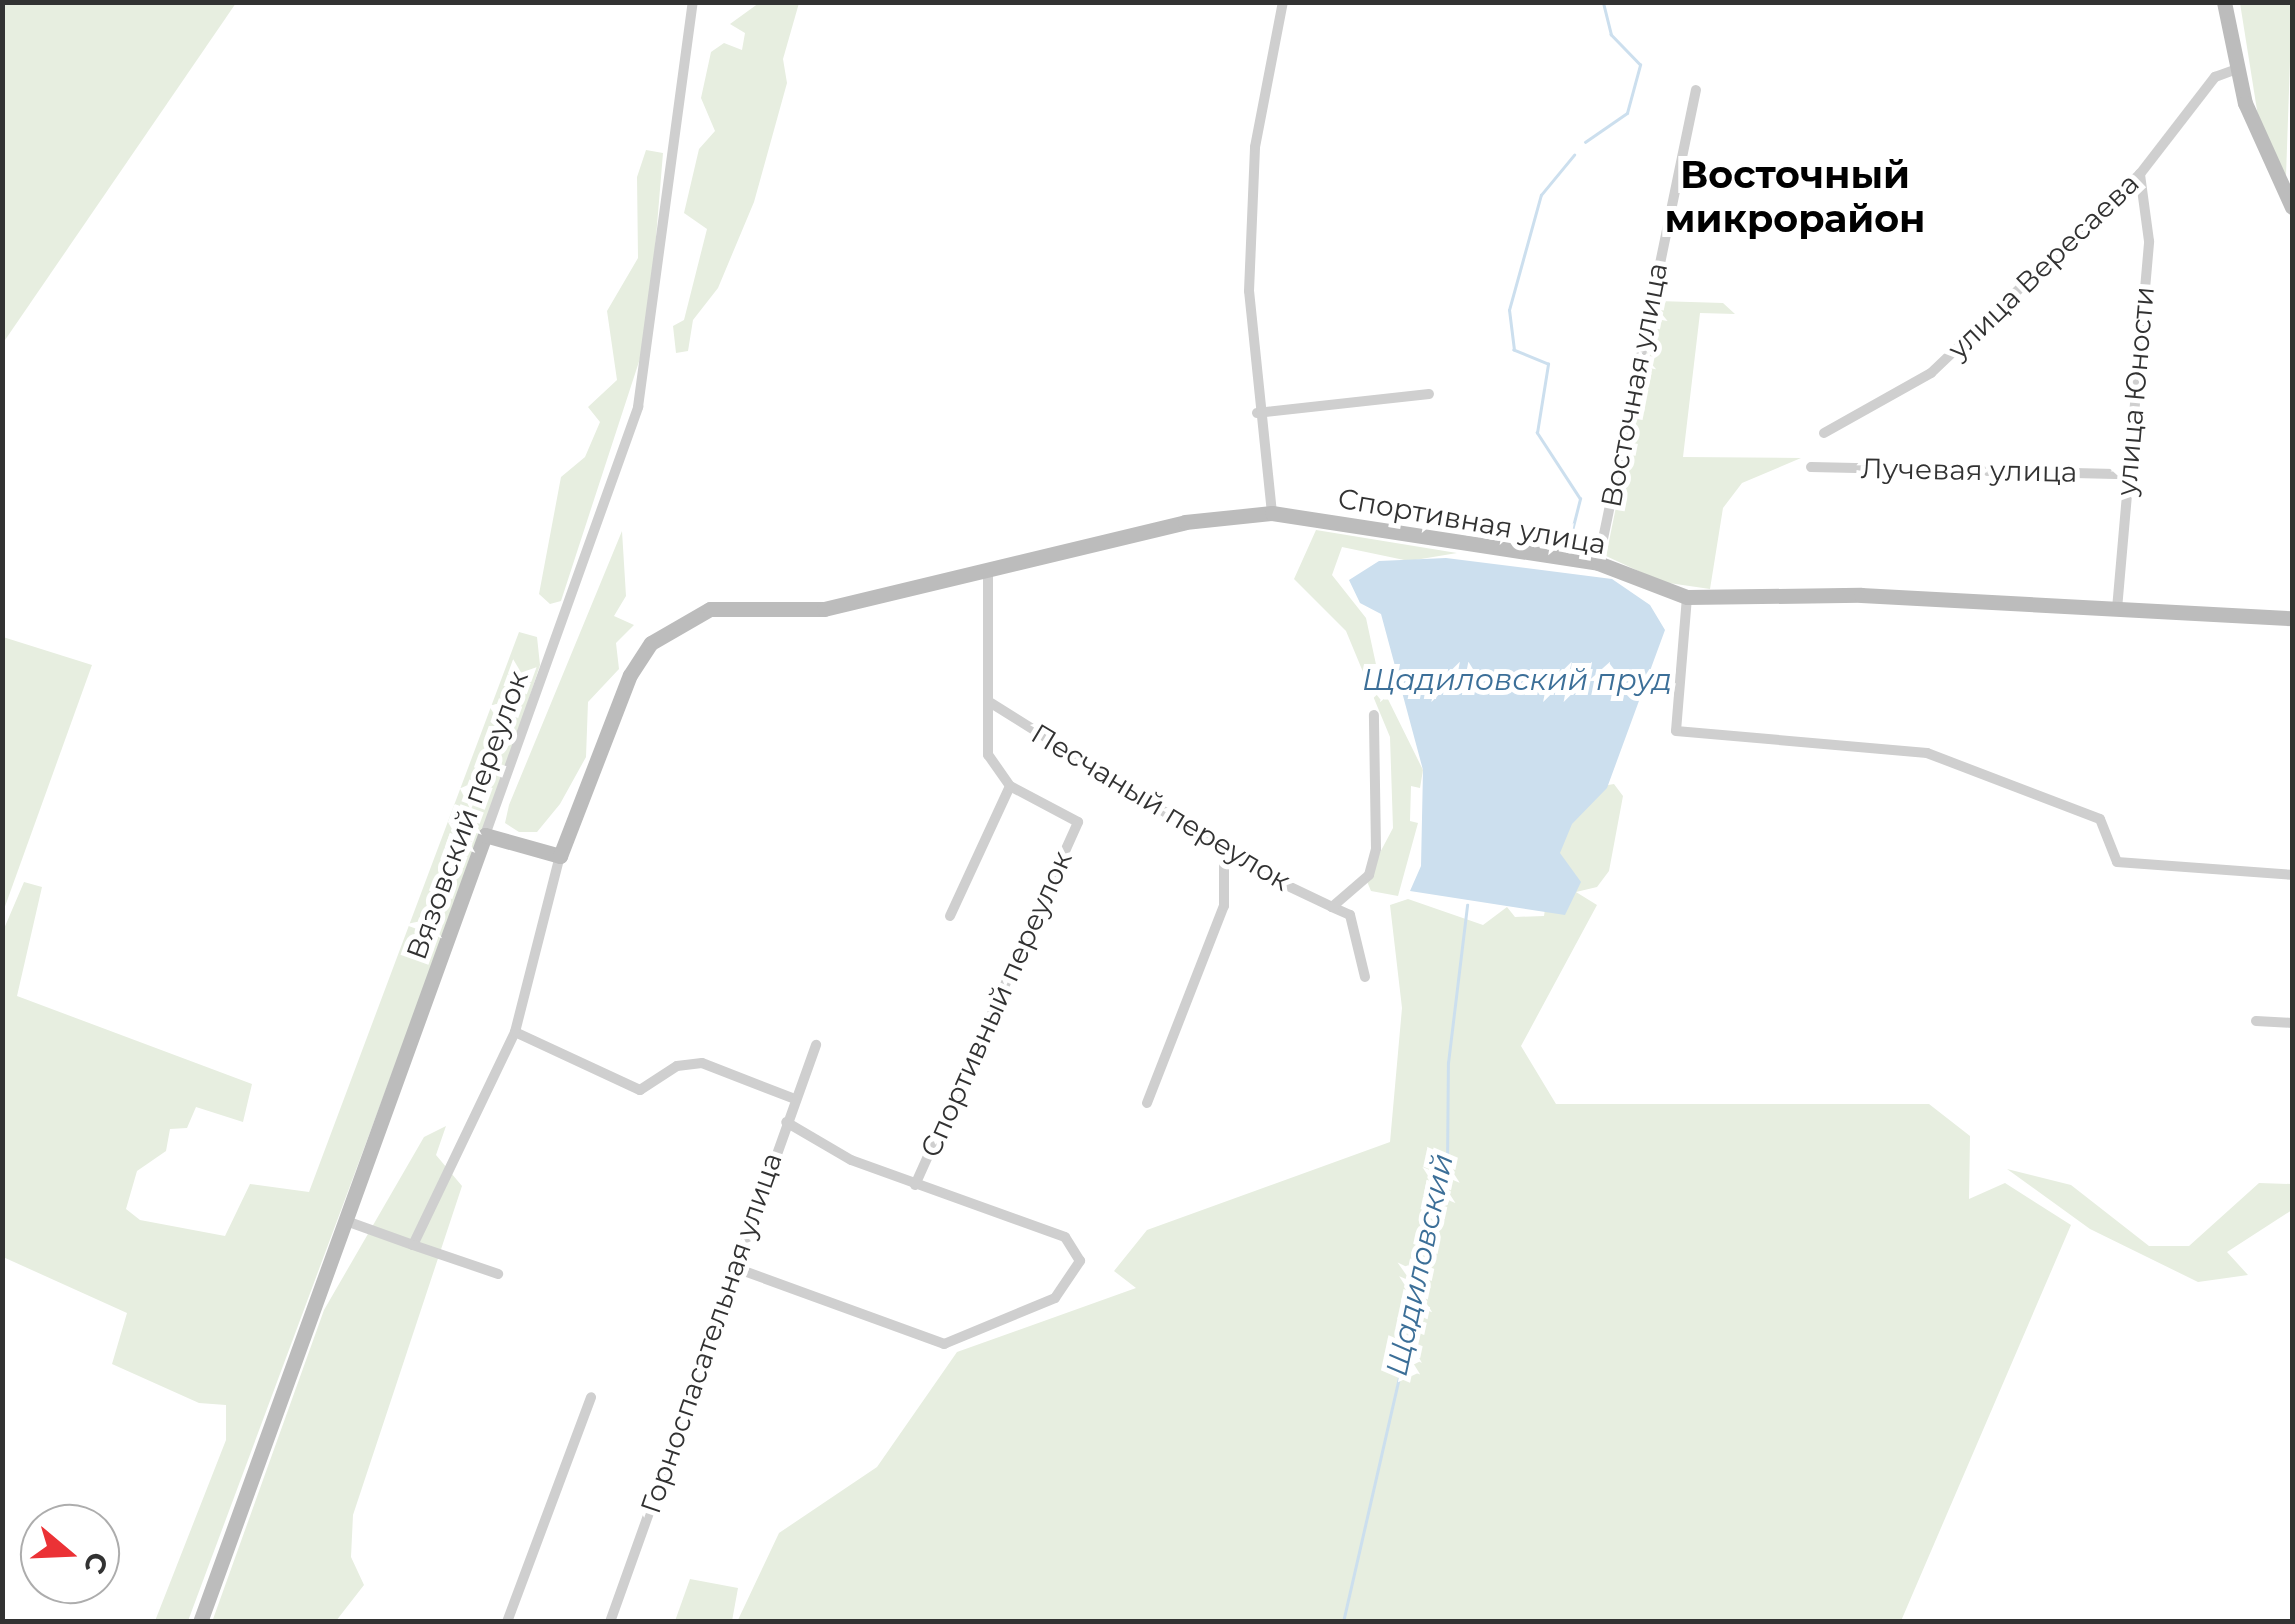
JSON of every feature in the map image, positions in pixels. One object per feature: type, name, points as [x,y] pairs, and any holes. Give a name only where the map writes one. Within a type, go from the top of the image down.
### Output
[{"type":"street","name":"Вязовский переулок","points":[[200,1622],[349,1222],[638,407],[693,2]]},
{"type":"street","points":[[1272,513],[1257,413],[1249,291],[1255,147],[1283,2]]},
{"type":"street","points":[[2224,2],[2234,70],[2292,208]]},
{"type":"street","name":"улица Вересаева","points":[[1824,432],[1931,373],[2140,174],[2215,77],[2234,70]]},
{"type":"street","name":"Восточная улица","points":[[1598,563],[1696,90]]},
{"type":"street","name":"улица Юности","points":[[2117,609],[2148,241],[2140,174]]},
{"type":"street","points":[[1257,413],[1430,394]]},
{"type":"street","name":"Лучевая улица","points":[[1811,466],[2126,474]]},
{"type":"street","name":"Спортивная улица","points":[[560,856],[630,675],[651,644],[710,609],[824,609],[1185,522],[1272,513],[1598,563],[1687,597],[1861,595],[2292,618]]},
{"type":"street","points":[[950,916],[1010,786],[988,755],[988,571]]},
{"type":"street","points":[[1687,597],[1676,731],[1927,753],[2100,819],[2117,862],[2292,876]]},
{"type":"street","name":"Песчаный переулок","points":[[991,702],[1224,848],[1332,907]]},
{"type":"street","points":[[1365,976],[1350,915],[1332,907],[1369,875],[1376,849],[1374,715]]},
{"type":"street","name":"Спортивный переулок","points":[[915,1185],[1078,822],[1010,786]]},
{"type":"street","points":[[413,1245],[515,1032],[560,856],[485,835]]},
{"type":"street","points":[[1147,1103],[1224,906],[1224,848]]},
{"type":"street","points":[[2256,1021],[2292,1022]]},
{"type":"street","points":[[515,1032],[640,1090],[676,1066],[702,1063],[795,1098]]},
{"type":"street","name":"Горноспасательная улица","points":[[610,1622],[733,1267],[816,1045]]},
{"type":"street","points":[[733,1267],[944,1344],[1055,1298],[1080,1261],[1065,1237],[915,1185],[786,1122]]},
{"type":"street","points":[[349,1222],[498,1274]]},
{"type":"street","points":[[507,1622],[590,1396]]},
{"type":"shaded area","points":[[2,3],[236,3],[3,343]]},
{"type":"shaded area","points":[[759,3],[799,3],[783,59],[787,83],[754,202],[718,288],[693,320],[688,351],[676,353],[673,326],[684,320],[707,229],[684,213],[699,149],[715,131],[701,98],[711,52],[724,43],[742,50],[745,33],[730,24]]},
{"type":"shaded area","points":[[2240,3],[2292,3],[2286,176],[2260,129]]},
{"type":"shaded area","points":[[646,150],[663,153],[648,334],[561,601],[550,604],[539,594],[561,477],[585,457],[600,422],[588,407],[617,380],[607,311],[638,258],[637,177]]},
{"type":"shaded area","points":[[1658,301],[1723,303],[1735,314],[1700,313],[1683,457],[1801,458],[1742,483],[1723,508],[1710,589],[1662,582],[1606,556]]},
{"type":"shaded area","points":[[1316,530],[1457,553],[1409,561],[1342,547],[1332,575],[1366,618],[1380,683],[1423,770],[1420,788],[1411,786],[1410,821],[1418,823],[1398,896],[1371,891],[1366,879],[1393,828],[1390,737],[1346,631],[1294,579]]},
{"type":"shaded area","points":[[622,531],[626,596],[614,616],[634,625],[616,643],[619,669],[588,702],[586,757],[560,804],[537,832],[519,832],[505,823],[509,805]]},
{"type":"shaded area","points":[[519,632],[537,637],[540,665],[509,759],[188,1621],[155,1621],[226,1440],[226,1405],[199,1403],[112,1364],[127,1313],[3,1257],[3,931],[24,882],[42,887],[17,996],[252,1084],[243,1122],[196,1107],[187,1128],[170,1129],[166,1151],[137,1171],[126,1209],[140,1220],[225,1236],[250,1184],[309,1192]]},
{"type":"shaded area","points":[[2,637],[92,665],[3,912]]},
{"type":"shaded area","points":[[1614,784],[1623,796],[1609,871],[1597,887],[1576,892],[1597,905],[1521,1046],[1556,1104],[1929,1104],[1970,1136],[1969,1199],[2005,1183],[2071,1225],[1901,1621],[737,1622],[779,1533],[877,1467],[957,1352],[1136,1288],[1114,1271],[1147,1230],[1390,1142],[1402,1008],[1390,905],[1408,899],[1483,925],[1507,907],[1515,917],[1544,916],[1551,869],[1585,789]]},
{"type":"shaded area","points":[[446,1126],[436,1155],[462,1186],[353,1515],[351,1557],[364,1585],[336,1621],[212,1622],[324,1310],[424,1137]]},
{"type":"shaded area","points":[[2007,1169],[2071,1185],[2149,1246],[2189,1246],[2259,1183],[2292,1184],[2292,1210],[2227,1252],[2248,1275],[2198,1282],[2090,1229]]},
{"type":"shaded area","points":[[690,1579],[738,1588],[732,1621],[675,1621]]},
{"type":"water","name":"Щадиловский пруд","points":[[1446,558],[1612,579],[1650,605],[1665,630],[1607,788],[1572,824],[1560,853],[1581,882],[1565,915],[1410,891],[1421,866],[1423,770],[1381,614],[1360,603],[1349,580],[1379,561]]},
{"type":"waterway","name":"Щадиловский","points":[[1585,142],[1627,113],[1640,65],[1611,35],[1603,2]]},
{"type":"waterway","name":"Щадиловский","points":[[1567,550],[1580,499],[1537,433],[1548,364],[1514,350],[1509,310],[1541,195],[1574,155]]},
{"type":"waterway","name":"Щадиловский","points":[[1343,1622],[1447,1168],[1448,1063],[1467,905]]},
{"type":"district","name":"Восточный микрорайон","points":[[1795,197]]}]
